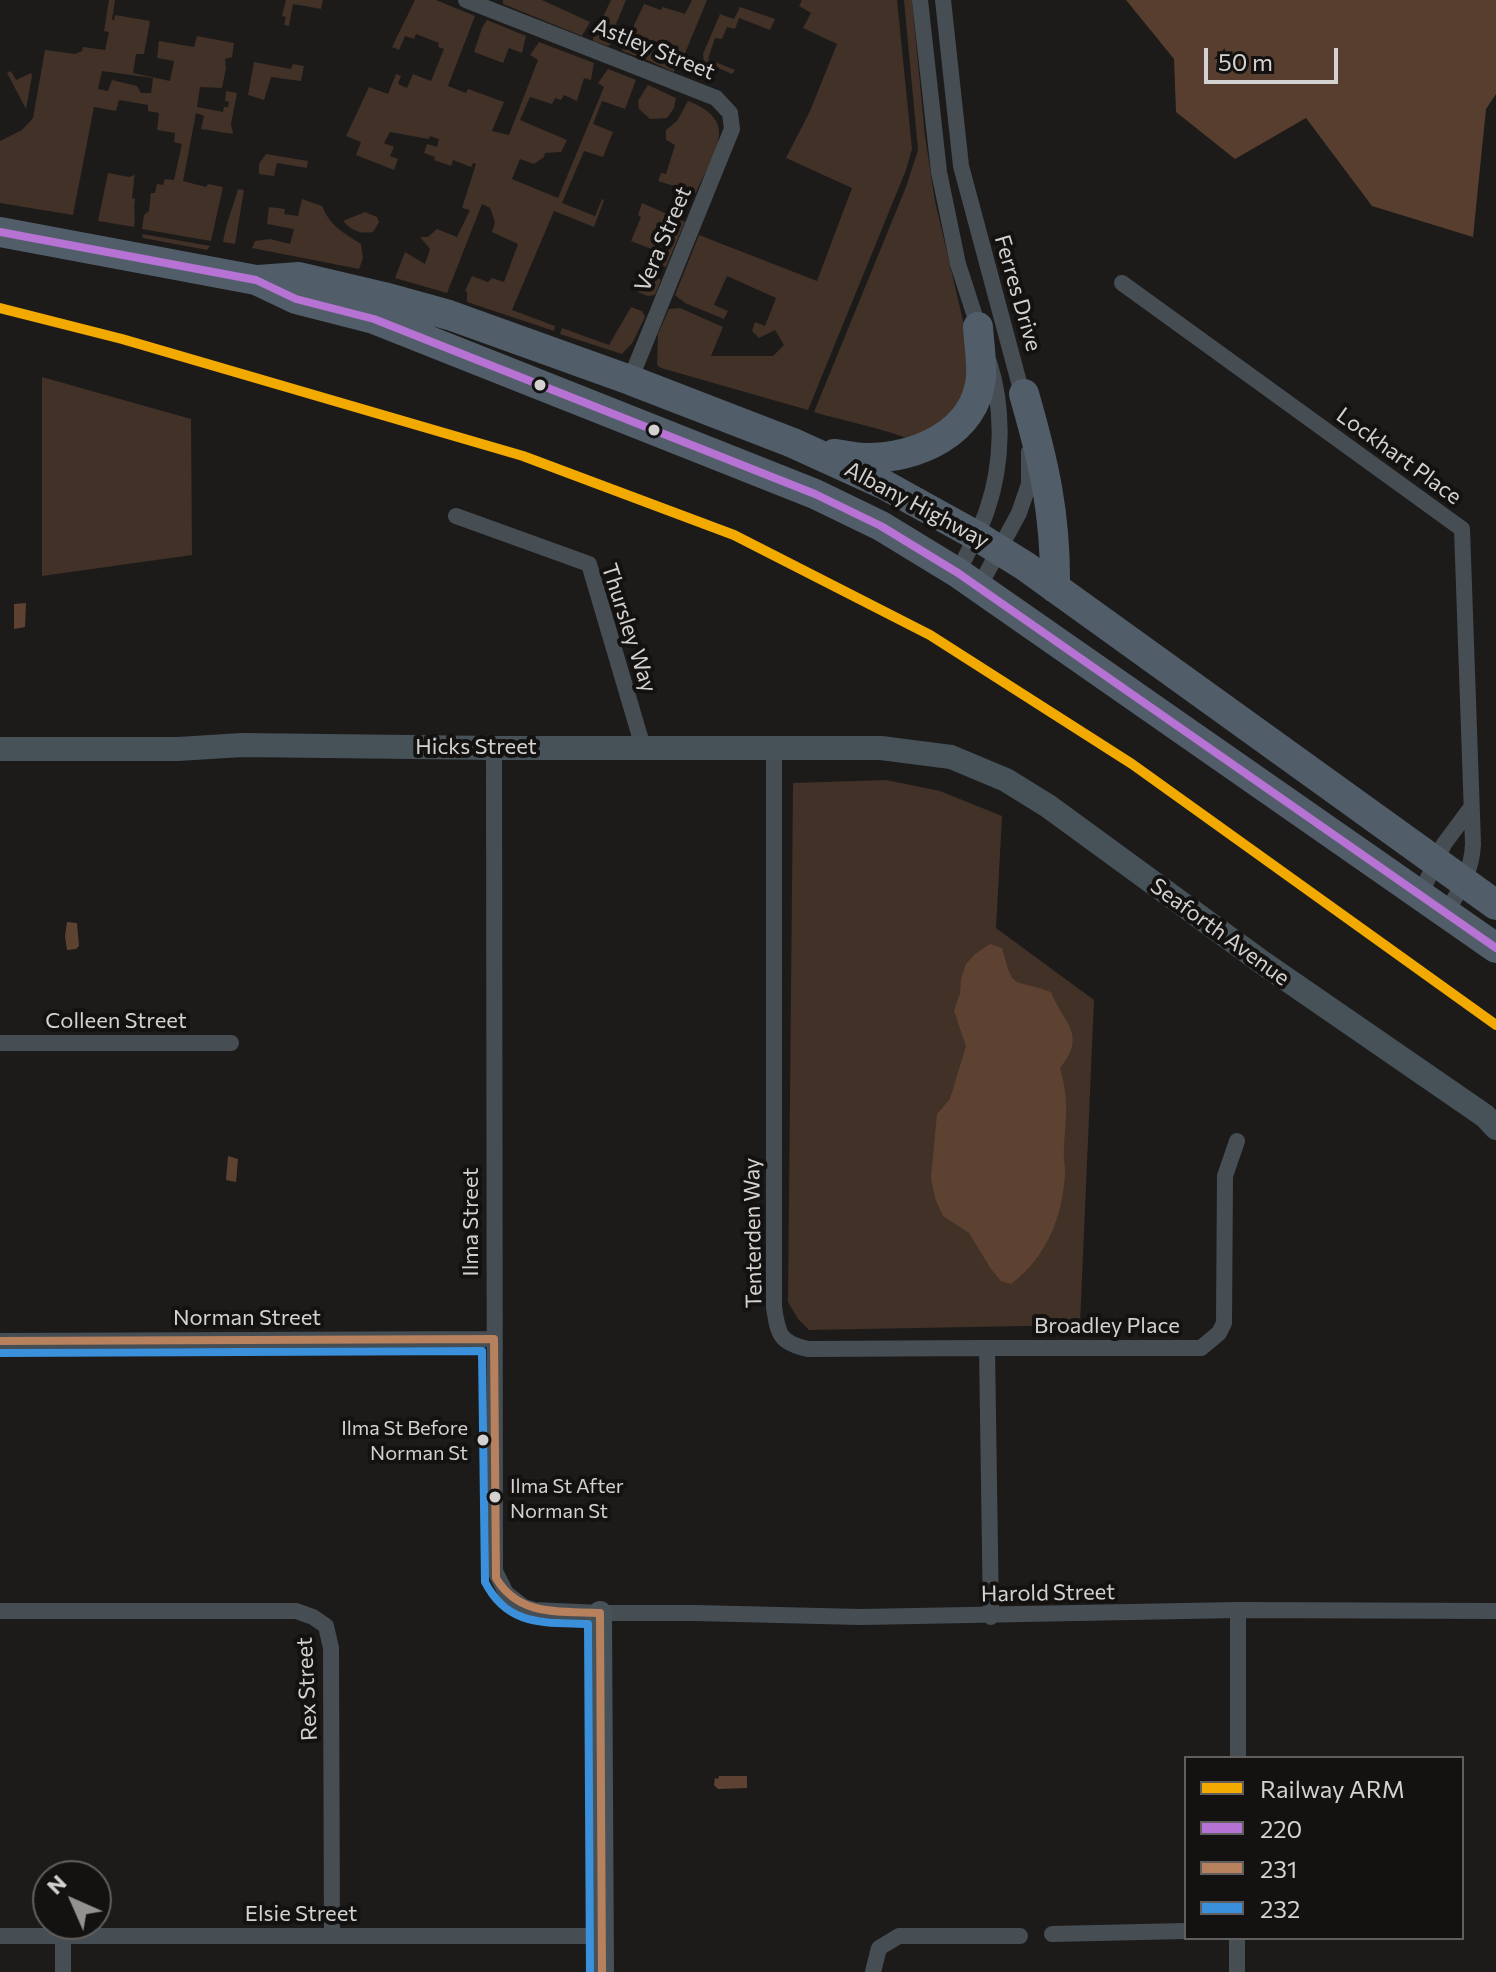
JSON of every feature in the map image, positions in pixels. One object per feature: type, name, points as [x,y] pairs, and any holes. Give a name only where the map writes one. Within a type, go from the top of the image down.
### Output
[{"type":"highway","name":"Albany Highway","points":[[0,232],[256,280],[299,277],[449,315],[630,380],[809,450],[883,484],[988,543],[1496,905]]},
{"type":"highway","name":"Albany Highway","points":[[256,280],[296,299],[374,319],[815,494],[881,526],[968,580],[1496,948]]},
{"type":"highway","points":[[809,450],[866,458],[902,453],[952,434],[970,412],[981,378],[978,327]]},
{"type":"highway","points":[[1024,394],[1052,506],[1055,588]]},
{"type":"street","name":"Astley Street","points":[[466,0],[716,98],[730,113]]},
{"type":"street","name":"Ferres Drive","points":[[920,0],[939,172],[958,264],[996,383],[1000,443],[987,509],[988,543],[968,580]]},
{"type":"street","name":"Ferres Drive","points":[[943,0],[961,166],[991,284],[1024,394],[1029,453],[1029,484],[1019,513],[988,543],[968,580]]},
{"type":"street","name":"Vera Street","points":[[630,380],[732,129],[730,113]]},
{"type":"street","name":"Lockhart Place","points":[[1122,283],[1462,529],[1472,863],[1446,913]]},
{"type":"street","name":"Thursley Way","points":[[456,516],[589,564],[643,747]]},
{"type":"street","name":"Hicks Street","points":[[0,749],[178,749],[242,745],[774,747],[881,748],[951,757]]},
{"type":"street","name":"Tenterden Way","points":[[774,747],[774,1307],[778,1331],[790,1345],[808,1349],[987,1348]]},
{"type":"street","name":"Ilma Street","points":[[494,748],[496,1578],[513,1601],[524,1607],[600,1613]]},
{"type":"street","name":"Seaforth Avenue","points":[[951,757],[1006,780],[1048,806],[1263,963],[1492,1121]]},
{"type":"street","points":[[1420,895],[1444,844],[1470,809]]},
{"type":"street","name":"Colleen Street","points":[[0,1043],[231,1043]]},
{"type":"street","name":"Broadley Place","points":[[987,1348],[1201,1348],[1212,1341],[1224,1323],[1225,1176],[1237,1141]]},
{"type":"street","name":"Norman Street","points":[[0,1341],[494,1339]]},
{"type":"street","points":[[987,1348],[991,1617]]},
{"type":"street","points":[[1238,1610],[1238,1756]]},
{"type":"street","name":"Harold Street","points":[[600,1613],[991,1617],[1238,1610],[1496,1611]]},
{"type":"street","name":"Rex Street","points":[[0,1611],[296,1611],[326,1626],[331,1648],[332,1936]]},
{"type":"street","points":[[600,1613],[602,1972]]},
{"type":"street","points":[[1052,1934],[1184,1931]]},
{"type":"street","name":"Elsie Street","points":[[0,1936],[32,1936]]},
{"type":"street","name":"Elsie Street","points":[[112,1936],[602,1936]]},
{"type":"street","points":[[873,1972],[879,1948],[899,1936],[1020,1936]]},
{"type":"street","points":[[63,1940],[63,1972]]},
{"type":"street","points":[[1237,1940],[1237,1972]]},
{"type":"shaded area","points":[[109,0],[115,0],[112,20],[115,15],[150,21],[144,54],[136,54],[133,73],[170,81],[174,61],[157,58],[159,41],[194,47],[197,36],[234,43],[232,57],[225,59],[222,88],[200,87],[197,107],[223,112],[229,102],[225,101],[226,91],[237,93],[231,124],[233,134],[201,129],[204,116],[196,113],[183,181],[206,187],[208,184],[223,187],[211,241],[142,229],[144,215],[149,211],[151,193],[155,193],[157,184],[163,185],[165,179],[174,180],[182,144],[174,142],[175,133],[157,130],[159,113],[148,111],[148,105],[119,100],[116,111],[94,107],[73,215],[0,203],[0,141],[22,130],[33,118],[45,50],[75,54],[83,47],[105,50],[109,32],[104,31]],"holes":[[[102,71],[153,78],[151,93],[141,93],[137,86],[112,80],[108,91],[98,89]]]},
{"type":"shaded area","points":[[286,0],[323,0],[321,9],[293,4],[289,26],[284,25],[286,17],[282,16]]},
{"type":"shaded area","points":[[415,0],[436,0],[475,16],[448,86],[466,93],[468,89],[504,102],[492,131],[509,135],[538,60],[530,55],[539,42],[594,63],[591,80],[584,78],[577,101],[564,95],[561,100],[555,98],[552,104],[530,97],[520,120],[567,140],[561,152],[545,153],[534,164],[520,159],[512,179],[558,198],[604,87],[598,83],[608,69],[636,80],[625,109],[602,101],[593,124],[613,132],[603,157],[584,151],[562,203],[595,216],[604,200],[594,227],[554,211],[512,310],[555,326],[554,331],[467,302],[465,291],[472,276],[488,282],[492,278],[504,282],[518,244],[492,232],[495,222],[490,208],[482,204],[447,293],[395,278],[405,252],[425,264],[430,249],[420,237],[428,237],[437,229],[457,237],[470,210],[462,208],[476,164],[473,163],[471,167],[453,160],[451,166],[434,160],[435,157],[424,153],[427,144],[437,147],[439,139],[390,132],[384,143],[394,147],[390,156],[398,159],[394,170],[356,155],[361,142],[346,136],[369,87],[388,94],[396,74],[401,76],[398,84],[407,88],[413,74],[431,81],[444,49],[438,47],[439,43],[416,34],[414,39],[405,36],[399,50],[392,47]]},
{"type":"shaded area","points":[[503,0],[542,0],[590,22],[582,36],[503,4]]},
{"type":"shaded area","points":[[611,0],[626,0],[614,29],[619,32],[616,41],[608,46],[593,41],[593,38]]},
{"type":"shaded area","points":[[692,0],[707,0],[681,63],[673,72],[645,59],[650,44],[645,43],[639,57],[622,51],[644,4],[685,14]]},
{"type":"shaded area","points":[[802,0],[897,0],[912,149],[808,410],[657,365],[658,334],[669,309],[680,308],[723,327],[711,356],[773,356],[784,345],[775,330],[759,338],[752,331],[755,322],[765,326],[776,298],[727,276],[714,305],[728,311],[724,319],[685,303],[675,295],[699,235],[817,281],[852,188],[786,158],[810,111],[837,44],[803,28],[811,13],[799,6]]},
{"type":"shaded area","points":[[904,0],[912,0],[925,136],[935,201],[971,355],[963,409],[911,441],[814,412],[906,187],[918,150]]},
{"type":"shaded area","points":[[1126,0],[1496,0],[1496,94],[1486,109],[1473,237],[1372,206],[1306,118],[1235,159],[1176,112],[1174,59]]},
{"type":"shaded area","points":[[740,7],[775,19],[770,30],[739,18],[735,29],[727,27],[722,39],[715,38],[708,59],[735,70],[732,74],[704,62],[703,54],[720,14],[734,19]]},
{"type":"shaded area","points":[[487,20],[526,36],[522,53],[509,48],[503,63],[474,52]]},
{"type":"shaded area","points":[[254,62],[291,69],[293,64],[304,66],[301,81],[271,77],[264,100],[248,95]]},
{"type":"shaded area","points":[[11,71],[16,80],[31,73],[26,109],[7,73]]},
{"type":"shaded area","points":[[648,85],[676,98],[667,118],[650,119],[639,109],[638,101]]},
{"type":"shaded area","points":[[688,101],[705,109],[719,129],[715,152],[696,193],[658,181],[661,173],[666,174],[675,145],[666,140],[666,130],[677,121]]},
{"type":"shaded area","points":[[266,154],[308,161],[307,168],[277,163],[274,176],[259,174],[259,164]]},
{"type":"shaded area","points":[[135,171],[132,198],[135,199],[134,227],[98,221],[108,173],[129,177]]},
{"type":"shaded area","points":[[238,189],[244,190],[235,244],[223,242],[228,222]]},
{"type":"shaded area","points":[[302,199],[322,206],[333,224],[361,244],[363,258],[359,269],[252,248],[255,241],[270,239],[290,244],[294,229],[267,224],[269,207],[285,209],[284,214],[298,216]]},
{"type":"shaded area","points":[[642,203],[685,222],[666,267],[649,263],[654,250],[631,241],[641,217],[638,215]]},
{"type":"shaded area","points":[[365,212],[377,217],[379,222],[373,232],[356,231],[343,221]]},
{"type":"shaded area","points":[[142,234],[210,246],[207,250],[143,238]]},
{"type":"shaded area","points":[[646,274],[661,280],[655,295],[638,292]]},
{"type":"shaded area","points":[[631,307],[642,311],[645,317],[633,342],[622,354],[560,334],[562,328],[609,345]]},
{"type":"shaded area","points":[[42,377],[191,419],[192,555],[42,576]]},
{"type":"shaded area","points":[[26,603],[25,627],[14,629],[14,604]]},
{"type":"shaded area","points":[[886,780],[940,791],[1002,816],[996,928],[1094,1000],[1080,1325],[809,1330],[788,1302],[793,783]]},
{"type":"shaded area","points":[[67,922],[77,923],[79,946],[76,949],[67,950]]},
{"type":"shaded area","points":[[990,944],[1002,948],[1012,978],[1051,992],[1073,1037],[1068,1056],[1060,1068],[1066,1108],[1065,1172],[1057,1220],[1034,1261],[1011,1284],[1001,1281],[991,1269],[969,1233],[943,1216],[931,1178],[937,1114],[950,1099],[966,1046],[954,1011],[961,979],[966,964]]},
{"type":"shaded area","points":[[228,1156],[238,1159],[236,1182],[226,1180]]},
{"type":"shaded area","points":[[747,1776],[747,1788],[718,1789],[714,1785],[715,1778]]},
{"type":"rail line","name":"ARM","points":[[0,308],[122,339],[523,456],[734,535],[930,635],[1132,764],[1496,1025]]},
{"type":"transit line","name":"220","points":[[0,232],[256,280],[296,299],[374,319],[815,494],[881,526],[958,573],[1496,948]]},
{"type":"transit line","name":"231","points":[[0,1341],[494,1339],[496,1578],[505,1591],[528,1606],[600,1613],[602,1972]]},
{"type":"transit line","name":"232","points":[[0,1353],[482,1351],[485,1582],[494,1597],[516,1615],[542,1622],[588,1624],[590,1972]]},
{"type":"place","name":"Ilma St Before Norman St","points":[[483,1440]]},
{"type":"place","name":"Ilma St After Norman St","points":[[495,1497]]}]
